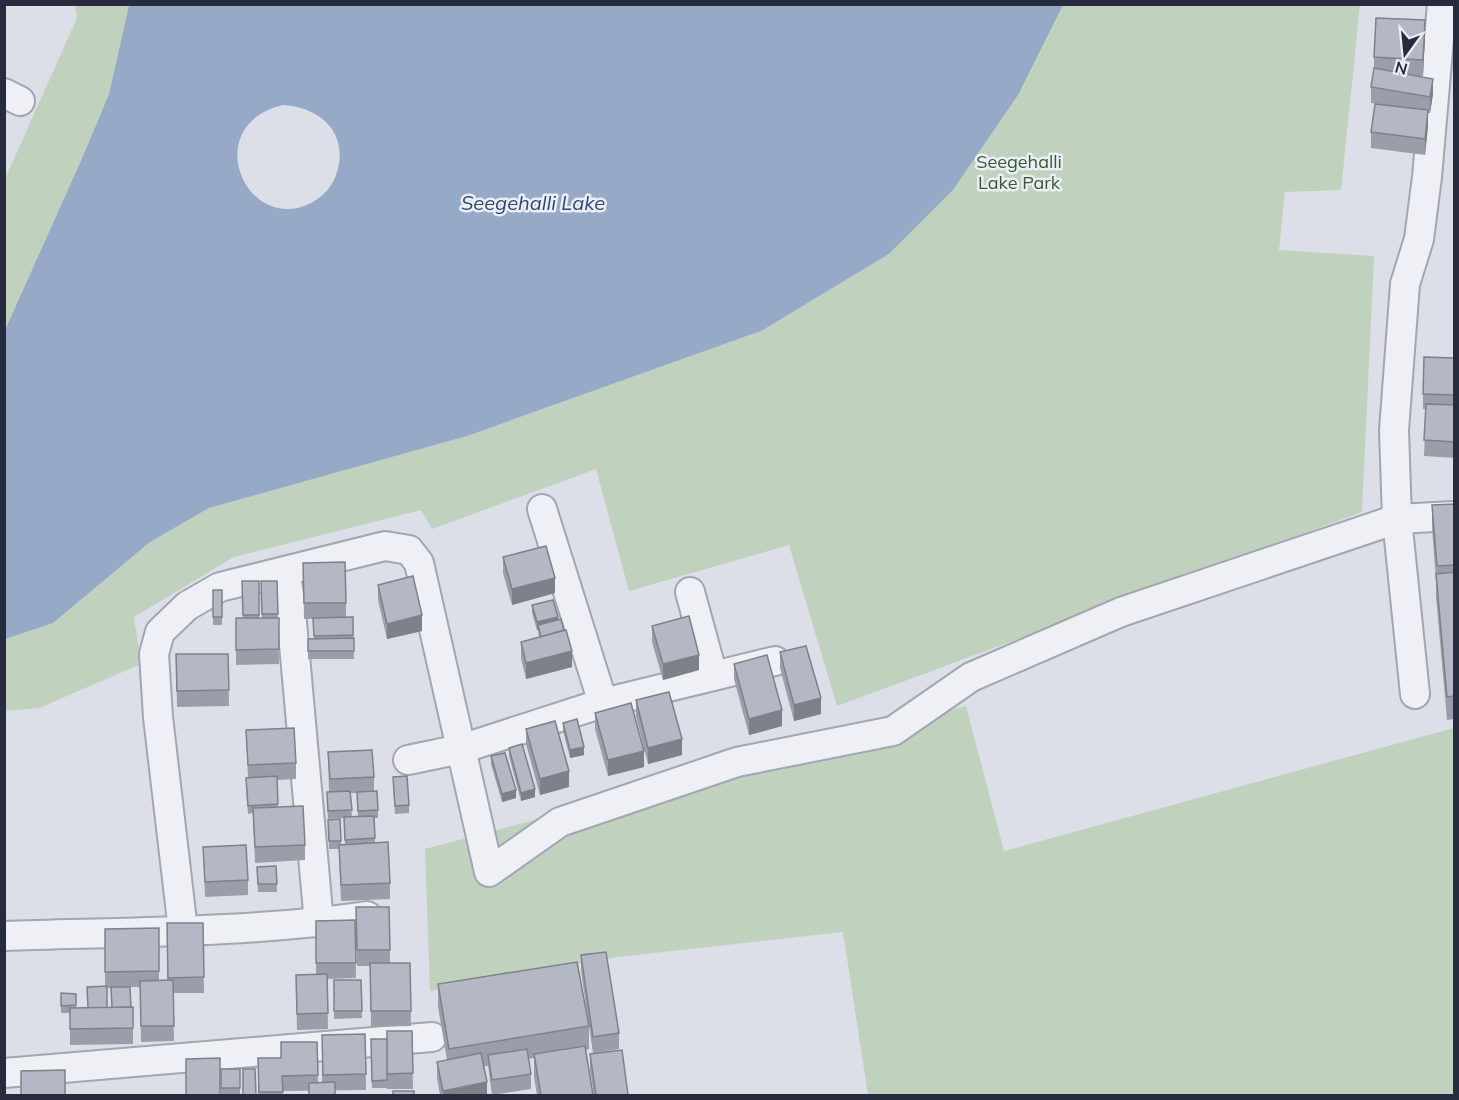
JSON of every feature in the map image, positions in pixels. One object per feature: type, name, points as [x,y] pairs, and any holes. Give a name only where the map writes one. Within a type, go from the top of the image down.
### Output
[{"type":"street","points":[[1415,694],[1397,519],[1394,430],[1405,284],[1419,239],[1427,177],[1442,4]]},
{"type":"street","points":[[542,509],[603,703]]},
{"type":"street","points":[[183,930],[158,717],[154,654],[160,632],[187,606],[220,587],[385,546],[409,550],[419,563],[489,872],[560,822],[737,762],[893,731],[971,677],[1121,612],[1397,519],[1455,516]]},
{"type":"street","points":[[285,571],[290,600],[319,923]]},
{"type":"street","points":[[690,592],[713,676]]},
{"type":"street","points":[[408,760],[461,749],[603,703],[775,662]]},
{"type":"street","points":[[4,936],[319,923],[367,916]]},
{"type":"street","points":[[4,1073],[432,1037]]},
{"type":"green space","points":[[75,5],[129,5],[109,94],[5,330],[5,179],[77,18]]},
{"type":"green space","name":"Seegehalli Lake Park","points":[[1063,5],[1360,5],[1341,190],[1285,192],[1279,250],[1374,256],[1362,512],[837,706],[789,545],[629,591],[596,469],[432,529],[421,510],[234,557],[134,617],[141,664],[39,708],[5,711],[4,639],[53,623],[150,542],[209,508],[467,436],[761,331],[889,254],[953,190],[1018,95]]},
{"type":"green space","points":[[966,706],[1004,851],[1454,728],[1454,1095],[868,1095],[843,932],[618,957],[430,991],[425,849]]},
{"type":"water","name":"Seegehalli Lake","points":[[129,4],[1063,5],[1018,95],[953,190],[889,254],[761,331],[467,436],[209,508],[150,542],[53,623],[5,639],[5,330],[109,94]],"holes":[[[283,105],[296,107],[320,117],[328,125],[335,134],[340,158],[335,177],[324,194],[311,203],[288,209],[267,204],[251,192],[241,174],[237,153],[242,133],[257,116]]]},
{"type":"building","points":[[1376,18],[1425,20],[1423,60],[1374,57]]},
{"type":"building","points":[[1374,68],[1433,79],[1430,97],[1371,87]]},
{"type":"building","points":[[1375,104],[1428,110],[1425,139],[1371,132]]},
{"type":"building","points":[[1424,357],[1455,358],[1455,395],[1423,394]]},
{"type":"building","points":[[1426,404],[1455,405],[1455,442],[1424,440]]},
{"type":"building","points":[[1455,504],[1455,565],[1437,566],[1432,505]]},
{"type":"building","points":[[546,546],[555,578],[512,589],[503,557]]},
{"type":"building","points":[[345,562],[346,603],[304,603],[303,563]]},
{"type":"building","points":[[1455,572],[1455,696],[1447,697],[1436,574]]},
{"type":"building","points":[[413,576],[422,615],[387,624],[378,585]]},
{"type":"building","points":[[242,581],[259,581],[259,615],[243,615]]},
{"type":"building","points":[[261,581],[277,581],[278,614],[262,614]]},
{"type":"building","points":[[213,590],[222,590],[222,617],[213,617]]},
{"type":"building","points":[[553,600],[558,617],[537,622],[532,605]]},
{"type":"building","points":[[689,616],[699,655],[663,664],[652,626]]},
{"type":"building","points":[[353,617],[353,635],[314,636],[313,618]]},
{"type":"building","points":[[236,618],[279,618],[279,649],[236,650]]},
{"type":"building","points":[[561,619],[564,630],[541,637],[538,625]]},
{"type":"building","points":[[566,630],[572,651],[526,663],[521,642]]},
{"type":"building","points":[[354,638],[354,651],[308,651],[308,639]]},
{"type":"building","points":[[806,646],[821,698],[794,705],[780,652]]},
{"type":"building","points":[[176,654],[228,654],[229,690],[177,691]]},
{"type":"building","points":[[767,655],[782,710],[749,719],[734,664]]},
{"type":"building","points":[[669,692],[682,739],[648,748],[636,700]]},
{"type":"building","points":[[631,703],[644,751],[608,760],[595,713]]},
{"type":"building","points":[[577,719],[584,747],[570,750],[563,723]]},
{"type":"building","points":[[555,721],[569,771],[540,779],[526,729]]},
{"type":"building","points":[[294,728],[296,763],[248,765],[246,730]]},
{"type":"building","points":[[522,744],[535,789],[521,793],[509,748]]},
{"type":"building","points":[[372,750],[374,777],[330,779],[328,752]]},
{"type":"building","points":[[505,753],[516,790],[502,794],[491,756]]},
{"type":"building","points":[[277,776],[278,804],[248,806],[246,778]]},
{"type":"building","points":[[407,776],[409,805],[395,806],[393,777]]},
{"type":"building","points":[[350,791],[352,810],[328,811],[327,792]]},
{"type":"building","points":[[377,791],[378,810],[358,811],[357,792]]},
{"type":"building","points":[[303,806],[305,845],[255,847],[253,808]]},
{"type":"building","points":[[374,816],[375,838],[345,840],[344,817]]},
{"type":"building","points":[[340,819],[341,841],[329,841],[328,820]]},
{"type":"building","points":[[388,842],[390,883],[341,885],[339,845]]},
{"type":"building","points":[[246,845],[248,880],[205,882],[203,847]]},
{"type":"building","points":[[276,866],[277,884],[258,884],[257,867]]},
{"type":"building","points":[[356,907],[389,907],[390,950],[357,950]]},
{"type":"building","points":[[355,920],[356,963],[316,963],[316,921]]},
{"type":"building","points":[[167,923],[203,923],[204,977],[168,978]]},
{"type":"building","points":[[159,928],[159,971],[105,972],[105,929]]},
{"type":"building","points":[[606,952],[619,1033],[593,1037],[581,955]]},
{"type":"building","points":[[577,962],[589,1026],[449,1049],[438,984]]},
{"type":"building","points":[[370,963],[410,963],[411,1011],[371,1011]]},
{"type":"building","points":[[327,974],[328,1013],[297,1014],[296,975]]},
{"type":"building","points":[[173,980],[174,1026],[141,1026],[140,981]]},
{"type":"building","points":[[334,980],[361,980],[362,1011],[334,1011]]},
{"type":"building","points":[[107,986],[107,1008],[88,1008],[87,987]]},
{"type":"building","points":[[111,987],[130,987],[131,1007],[112,1008]]},
{"type":"building","points":[[61,993],[76,994],[76,1005],[61,1006]]},
{"type":"building","points":[[133,1007],[133,1028],[70,1029],[70,1008]]},
{"type":"building","points":[[387,1031],[412,1031],[413,1073],[387,1074]]},
{"type":"building","points":[[365,1034],[366,1074],[323,1075],[322,1035]]},
{"type":"building","points":[[371,1039],[387,1039],[387,1080],[372,1081]]},
{"type":"building","points":[[281,1042],[317,1042],[318,1075],[282,1076],[283,1092],[259,1092],[258,1058],[281,1058]]},
{"type":"building","points":[[585,1046],[593,1095],[541,1095],[534,1054]]},
{"type":"building","points":[[527,1049],[531,1074],[492,1080],[488,1055]]},
{"type":"building","points":[[622,1050],[628,1095],[596,1095],[590,1054]]},
{"type":"building","points":[[481,1053],[487,1082],[443,1091],[437,1062]]},
{"type":"building","points":[[220,1058],[220,1095],[186,1095],[186,1059]]},
{"type":"building","points":[[221,1069],[240,1069],[240,1088],[221,1088]]},
{"type":"building","points":[[243,1069],[255,1069],[256,1095],[243,1095]]},
{"type":"building","points":[[65,1070],[65,1095],[21,1095],[21,1071]]},
{"type":"building","points":[[335,1082],[335,1095],[309,1095],[309,1083]]},
{"type":"building","points":[[393,1091],[414,1091],[414,1095],[393,1095]]}]
